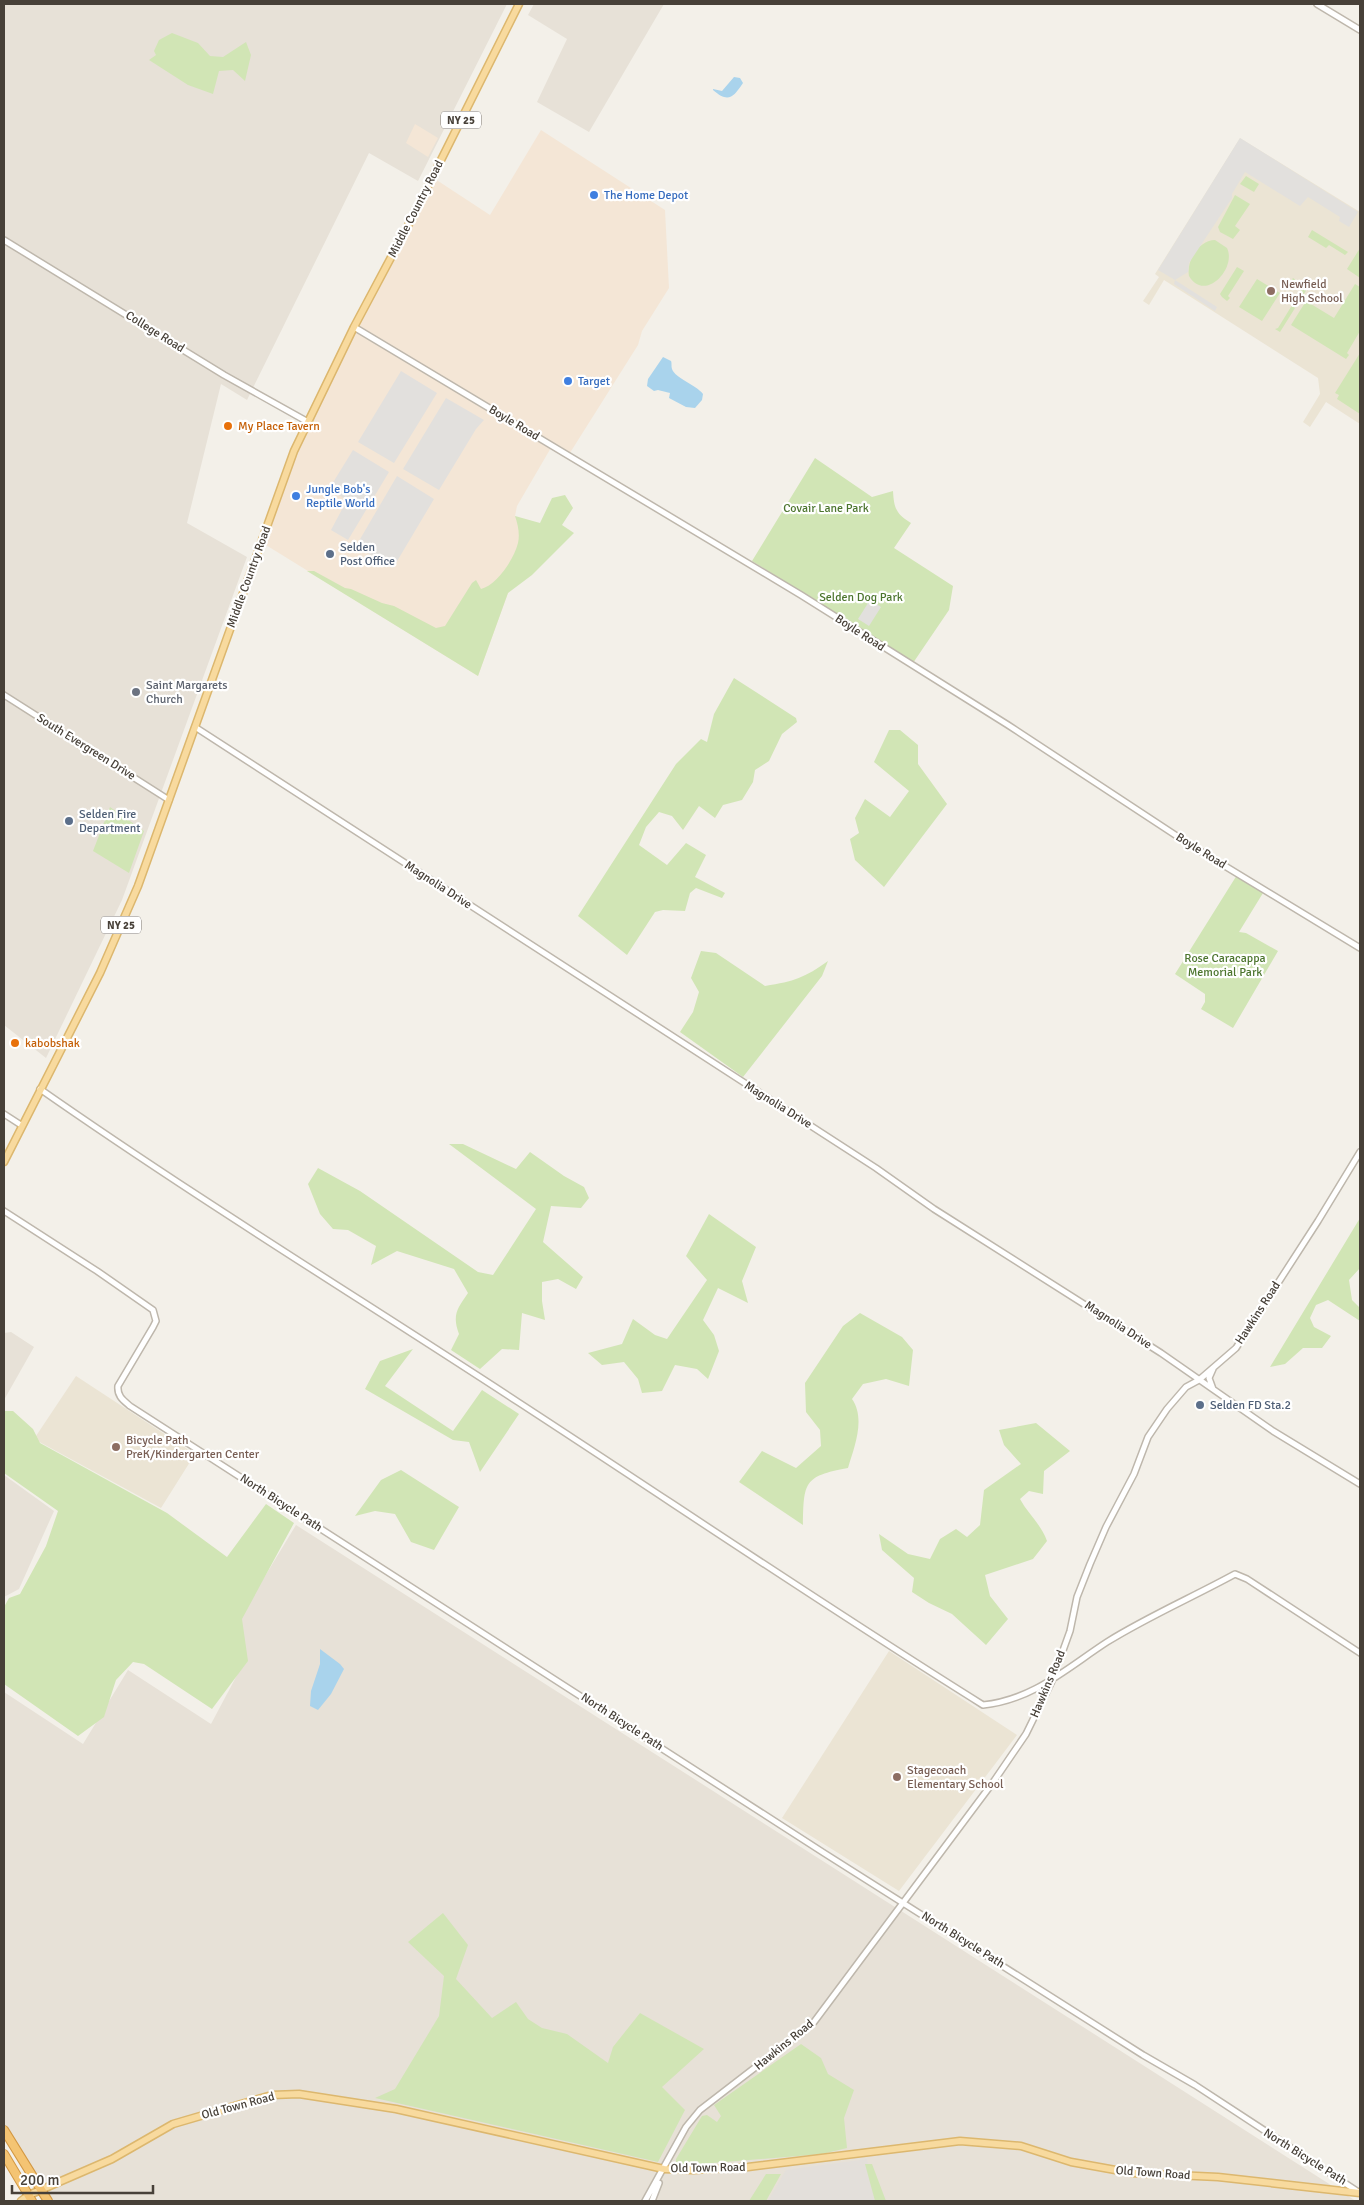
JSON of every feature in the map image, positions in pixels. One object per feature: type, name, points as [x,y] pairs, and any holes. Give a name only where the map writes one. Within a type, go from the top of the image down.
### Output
[{"type":"highway","points":[[4,2130],[48,2201]]},
{"type":"highway","points":[[4,2154],[30,2198]]},
{"type":"main road","name":"Middle Country Road","points":[[4,1162],[103,966],[138,886],[293,453],[354,327],[412,218],[519,4]]},
{"type":"main road","name":"Old Town Road","points":[[20,2201],[112,2159],[173,2124],[272,2095],[299,2094],[396,2109],[664,2169],[748,2168],[960,2141],[1020,2146],[1071,2162],[1132,2174],[1218,2176],[1360,2193]]},
{"type":"street","points":[[1317,4],[1360,30]]},
{"type":"street","name":"College Road","points":[[4,240],[224,375],[308,422]]},
{"type":"street","name":"Boyle Road","points":[[354,327],[800,595],[1008,725],[1192,846],[1360,948]]},
{"type":"street","name":"South Evergreen Drive","points":[[4,695],[169,800]]},
{"type":"street","name":"Magnolia Drive","points":[[195,727],[1214,1389],[1273,1431],[1360,1484]]},
{"type":"street","points":[[40,1089],[158,1171],[595,1451],[866,1631],[983,1705],[1017,1698],[1052,1681],[1108,1642],[1235,1574],[1247,1579],[1360,1654]]},
{"type":"street","points":[[4,1114],[21,1126]]},
{"type":"street","name":"Hawkins Road","points":[[664,2169],[686,2127],[700,2110],[814,2022],[877,1936],[904,1903],[1023,1739],[1052,1681],[1070,1631],[1077,1597],[1090,1564],[1106,1527],[1134,1474],[1148,1437],[1186,1386],[1199,1380],[1228,1356],[1241,1341],[1360,1152]]},
{"type":"street","name":"North Bicycle Path","points":[[4,1210],[153,1310],[156,1321],[118,1386],[117,1392],[125,1401],[904,1903],[1143,2055],[1195,2085],[1360,2193]]},
{"type":"street","points":[[1213,1368],[1210,1378],[1214,1389]]},
{"type":"street","points":[[645,2201],[664,2169]]},
{"type":"street","points":[[652,2201],[664,2169]]},
{"type":"street","points":[[1333,2190],[1338,2178]]},
{"type":"shaded area","points":[[4,4],[507,4],[418,181],[369,153],[247,400],[221,384],[187,523],[247,557],[122,900],[46,1058],[4,1025]]},
{"type":"shaded area","points":[[534,4],[664,4],[589,132],[537,102],[567,39],[528,15]]},
{"type":"shaded area","points":[[415,124],[438,138],[428,157],[406,143]]},
{"type":"shaded area","points":[[541,130],[665,210],[669,288],[642,331],[638,345],[568,456],[552,446],[517,506],[515,516],[543,533],[508,593],[478,676],[261,542],[294,451],[432,177],[490,215]]},
{"type":"shaded area","name":"Newfield High School","points":[[1240,138],[1360,212],[1360,424],[1326,402],[1310,427],[1303,422],[1320,394],[1318,378],[1164,280],[1149,305],[1143,301],[1159,277],[1155,274]]},
{"type":"shaded area","points":[[1240,138],[1358,212],[1349,227],[1339,221],[1340,217],[1308,197],[1300,206],[1245,172],[1232,194],[1232,198],[1189,263],[1188,272],[1175,280],[1158,270]]},
{"type":"shaded area","points":[[1175,280],[1217,307],[1215,311],[1174,284]]},
{"type":"shaded area","points":[[401,371],[437,393],[394,463],[358,442]]},
{"type":"shaded area","points":[[446,398],[484,420],[476,429],[439,490],[403,469]]},
{"type":"shaded area","points":[[353,450],[389,472],[348,540],[331,530],[347,500],[329,489]]},
{"type":"shaded area","points":[[397,476],[434,499],[393,568],[356,546]]},
{"type":"shaded area","points":[[870,600],[881,607],[869,626],[858,619]]},
{"type":"shaded area","points":[[11,1332],[34,1347],[4,1400],[4,1333]]},
{"type":"shaded area","name":"Bicycle Path PreK/Kindergarten Center","points":[[76,1376],[195,1454],[161,1508],[34,1439]]},
{"type":"shaded area","points":[[4,1475],[54,1511],[19,1589],[4,1597]]},
{"type":"shaded area","points":[[296,1525],[1356,2201],[51,2201],[4,2125],[4,1692],[83,1744],[128,1670],[211,1724],[244,1662],[239,1619]]},
{"type":"shaded area","name":"Stagecoach Elementary School","points":[[889,1651],[1017,1735],[899,1891],[782,1818]]},
{"type":"shaded area","points":[[867,2159],[875,2201],[768,2201],[786,2170]]},
{"type":"green space","points":[[172,33],[198,43],[210,56],[223,57],[246,42],[251,55],[245,81],[233,70],[219,71],[213,94],[188,85],[149,60],[156,55],[154,51],[159,40]]},
{"type":"green space","points":[[1246,176],[1259,184],[1254,192],[1240,184]]},
{"type":"green space","points":[[1235,195],[1250,204],[1235,226],[1240,230],[1233,239],[1220,232],[1218,227]]},
{"type":"green space","points":[[1312,230],[1348,252],[1345,255],[1329,245],[1326,248],[1308,237]]},
{"type":"green space","points":[[1215,240],[1227,248],[1229,256],[1228,265],[1218,280],[1203,286],[1196,283],[1189,276],[1190,264],[1199,247]]},
{"type":"green space","points":[[1360,248],[1360,278],[1347,269]]},
{"type":"green space","points":[[1237,267],[1244,271],[1228,296],[1230,298],[1227,301],[1220,294]]},
{"type":"green space","points":[[1293,278],[1307,289],[1280,332],[1275,329],[1278,328],[1302,289],[1291,281]]},
{"type":"green space","points":[[1257,279],[1280,293],[1262,321],[1239,307]]},
{"type":"green space","points":[[1355,284],[1360,287],[1360,331],[1347,353],[1349,355],[1346,359],[1291,325],[1306,301],[1334,318]]},
{"type":"green space","points":[[1360,353],[1360,414],[1337,399],[1339,395],[1335,393]]},
{"type":"green space","name":"Covair Lane Park","points":[[815,458],[872,497],[893,491],[897,510],[902,517],[911,523],[894,548],[953,586],[949,610],[913,663],[752,561]]},
{"type":"green space","points":[[565,495],[573,508],[562,525],[574,533],[532,575],[508,593],[478,676],[307,571],[314,571],[345,588],[394,606],[436,628],[445,626],[472,583],[476,580],[481,589],[487,587],[499,577],[509,564],[519,540],[515,516],[540,523],[552,498]]},
{"type":"green space","points":[[734,678],[796,718],[797,722],[782,734],[769,761],[755,770],[753,782],[742,800],[723,805],[715,818],[699,806],[683,830],[672,816],[659,812],[646,827],[639,845],[667,865],[686,843],[706,855],[695,877],[725,893],[722,898],[696,888],[690,893],[685,911],[663,910],[655,912],[627,955],[578,916],[676,764],[701,739],[707,742],[714,714]]},
{"type":"green space","points":[[889,730],[900,730],[918,745],[918,764],[947,804],[884,887],[855,860],[850,839],[859,833],[855,818],[865,799],[890,817],[909,791],[874,762]]},
{"type":"green space","points":[[110,807],[144,831],[129,873],[93,851]]},
{"type":"green space","name":"Rose Caracappa Memorial Park","points":[[1237,875],[1263,893],[1239,932],[1246,933],[1278,951],[1233,1028],[1201,1009],[1205,1002],[1205,994],[1175,974]]},
{"type":"green space","points":[[701,951],[716,953],[765,986],[799,978],[828,961],[822,976],[743,1077],[680,1032],[693,1012],[699,992],[691,978]]},
{"type":"green space","points":[[449,1144],[463,1144],[516,1169],[530,1152],[564,1176],[584,1187],[589,1198],[581,1208],[551,1206],[543,1242],[583,1277],[576,1289],[558,1279],[542,1282],[545,1320],[522,1313],[519,1350],[502,1349],[480,1369],[451,1350],[459,1334],[456,1322],[457,1312],[468,1293],[454,1269],[397,1251],[371,1265],[376,1246],[348,1230],[333,1229],[320,1214],[308,1184],[318,1168],[360,1191],[478,1272],[493,1275],[536,1209]]},
{"type":"green space","points":[[709,1214],[756,1247],[742,1281],[748,1303],[718,1288],[703,1320],[714,1335],[719,1351],[708,1379],[697,1369],[675,1365],[662,1391],[642,1393],[638,1379],[624,1362],[602,1365],[588,1353],[622,1344],[633,1319],[655,1335],[667,1339],[707,1280],[686,1256]]},
{"type":"green space","points":[[1360,1218],[1360,1268],[1349,1280],[1352,1300],[1360,1308],[1360,1321],[1328,1300],[1316,1305],[1310,1318],[1314,1327],[1331,1336],[1322,1348],[1303,1348],[1285,1364],[1270,1367]]},
{"type":"green space","points":[[860,1313],[902,1337],[913,1350],[909,1386],[886,1379],[863,1384],[852,1399],[858,1415],[858,1434],[848,1468],[822,1474],[814,1478],[809,1484],[804,1500],[803,1525],[739,1482],[762,1451],[796,1468],[821,1446],[820,1430],[806,1412],[805,1383],[843,1326]]},
{"type":"green space","points":[[413,1349],[385,1386],[453,1431],[482,1390],[519,1414],[480,1472],[469,1442],[453,1440],[365,1389],[380,1361]]},
{"type":"green space","points":[[4,1411],[13,1411],[33,1429],[40,1443],[167,1513],[227,1557],[266,1504],[294,1523],[242,1619],[248,1661],[212,1709],[144,1664],[133,1662],[116,1680],[104,1717],[78,1736],[4,1684],[4,1607],[9,1598],[20,1594],[46,1546],[58,1511],[4,1473]]},
{"type":"green space","points":[[1036,1423],[1070,1451],[1044,1471],[1043,1494],[1029,1491],[1020,1499],[1047,1541],[1033,1559],[985,1575],[990,1596],[1008,1619],[986,1645],[952,1614],[912,1592],[914,1578],[882,1550],[879,1534],[908,1554],[930,1559],[940,1539],[956,1529],[967,1537],[980,1525],[984,1490],[1021,1464],[1004,1445],[999,1430]]},
{"type":"green space","points":[[401,1470],[459,1507],[434,1550],[411,1542],[395,1514],[375,1511],[355,1516],[381,1480]]},
{"type":"green space","points":[[443,1913],[468,1945],[456,1979],[492,2018],[516,2002],[528,2019],[542,2028],[567,2034],[608,2063],[613,2047],[640,2013],[704,2049],[662,2087],[685,2110],[658,2162],[375,2098],[395,2089],[439,2016],[444,1976],[408,1942]]},
{"type":"green space","points":[[801,2044],[821,2058],[828,2074],[854,2090],[844,2118],[847,2148],[822,2154],[676,2166],[676,2159],[702,2116],[707,2115],[717,2122],[721,2116],[714,2105]]},
{"type":"green space","points":[[865,2164],[872,2164],[886,2201],[875,2201]]},
{"type":"green space","points":[[766,2174],[781,2174],[766,2201],[749,2201]]},
{"type":"water","points":[[734,77],[740,78],[743,83],[730,97],[718,94],[713,90],[722,91]]},
{"type":"water","points":[[663,357],[671,361],[672,369],[677,375],[703,394],[702,400],[695,408],[686,407],[669,398],[670,393],[654,391],[647,386],[648,379]]},
{"type":"water","points":[[320,1649],[344,1669],[331,1694],[318,1710],[310,1706],[311,1691],[320,1664]]},
{"type":"place","name":"The Home Depot","points":[[594,195]]},
{"type":"place","name":"Newfield High School","points":[[1271,291]]},
{"type":"place","name":"Target","points":[[568,381]]},
{"type":"place","name":"My Place Tavern","points":[[228,426]]},
{"type":"place","name":"Jungle Bob's Reptile World","points":[[296,496]]},
{"type":"place","name":"Selden Post Office","points":[[330,554]]},
{"type":"place","name":"Saint Margarets Church","points":[[136,692]]},
{"type":"place","name":"Selden Fire Department","points":[[69,821]]},
{"type":"place","name":"kabobshak","points":[[15,1043]]},
{"type":"place","name":"Selden FD Sta.2","points":[[1200,1405]]},
{"type":"place","name":"Bicycle Path PreK/Kindergarten Center","points":[[116,1447]]},
{"type":"place","name":"Stagecoach Elementary School","points":[[897,1777]]},
{"type":"park label","name":"Selden Dog Park","points":[[861,597]]}]
